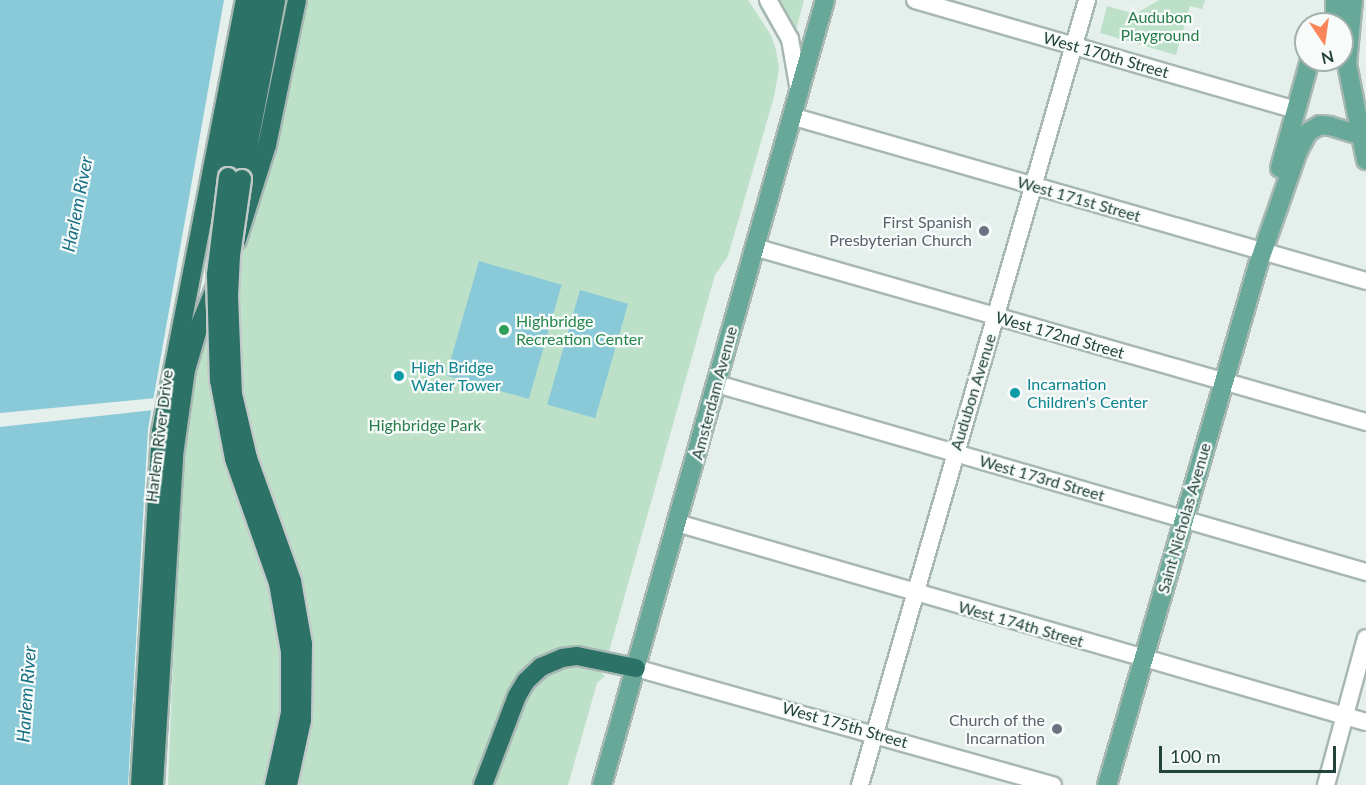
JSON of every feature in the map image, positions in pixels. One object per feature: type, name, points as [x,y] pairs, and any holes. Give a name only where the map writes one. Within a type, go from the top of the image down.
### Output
[{"type":"highway","name":"Harlem River Drive","points":[[140,785],[161,432],[245,0]]},
{"type":"highway","points":[[262,0],[235,178],[229,296],[233,394],[248,458],[292,581],[303,644],[302,720],[288,785]]},
{"type":"highway","points":[[274,785],[288,724],[291,652],[281,593],[238,471],[226,427],[219,380],[216,275],[235,178],[276,0]]},
{"type":"highway","name":"Harlem River Drive","points":[[154,785],[173,466],[182,388],[198,329],[236,242],[256,186],[281,83],[297,0]]},
{"type":"highway","points":[[483,785],[517,696],[526,681],[541,667],[562,658],[578,656],[636,668]]},
{"type":"main road","name":"Amsterdam Avenue","points":[[602,785],[825,0]]},
{"type":"main road","name":"Saint Nicholas Avenue","points":[[1263,251],[1271,199],[1307,72]]},
{"type":"main road","points":[[1348,72],[1364,136],[1366,160]]},
{"type":"main road","name":"Saint Nicholas Avenue","points":[[1107,785],[1263,251],[1298,151],[1308,132],[1316,126],[1326,125],[1364,136]]},
{"type":"street","points":[[768,0],[790,39],[799,91]]},
{"type":"street","name":"West 170th Street","points":[[915,0],[1296,110]]},
{"type":"street","name":"Audubon Avenue","points":[[860,785],[1087,0]]},
{"type":"street","name":"West 171st Street","points":[[792,116],[1366,281]]},
{"type":"street","name":"West 172nd Street","points":[[754,247],[1366,422]]},
{"type":"street","name":"West 173rd Street","points":[[717,384],[1366,572]]},
{"type":"street","name":"West 174th Street","points":[[677,523],[915,594],[1366,722]]},
{"type":"street","points":[[1326,785],[1366,638]]},
{"type":"street","name":"West 175th Street","points":[[636,668],[875,733],[1053,785]]},
{"type":"green space","name":"Highbridge Park","points":[[306,0],[748,0],[771,35],[776,50],[779,69],[774,97],[728,256],[715,275],[608,655],[538,662],[478,785],[168,785],[181,462],[193,380],[204,338],[250,234],[265,189]]},
{"type":"green space","points":[[774,0],[804,0],[795,34]]},
{"type":"green space","name":"Audubon Playground","points":[[1159,0],[1205,0],[1202,9],[1190,6],[1176,55],[1100,33],[1107,6],[1135,14]]},
{"type":"green space","points":[[575,663],[594,667],[605,676],[597,683],[568,785],[491,785],[515,713],[534,683],[553,668]]},
{"type":"water","name":"Harlem River","points":[[0,0],[224,0],[148,429],[128,785],[0,785]]},
{"type":"water","name":"Highbridge Recreation Center","points":[[479,261],[562,285],[529,399],[446,375]]},
{"type":"water","points":[[580,290],[628,304],[595,418],[547,404]]},
{"type":"pier","points":[[156,398],[154,410],[0,427],[0,413]]},
{"type":"place","name":"First Spanish Presbyterian Church","points":[[984,231]]},
{"type":"place","name":"Highbridge Recreation Center","points":[[504,330]]},
{"type":"place","name":"High Bridge Water Tower","points":[[399,376]]},
{"type":"place","name":"Incarnation Children's Center","points":[[1015,393]]},
{"type":"place","name":"Church of the Incarnation","points":[[1057,729]]}]
